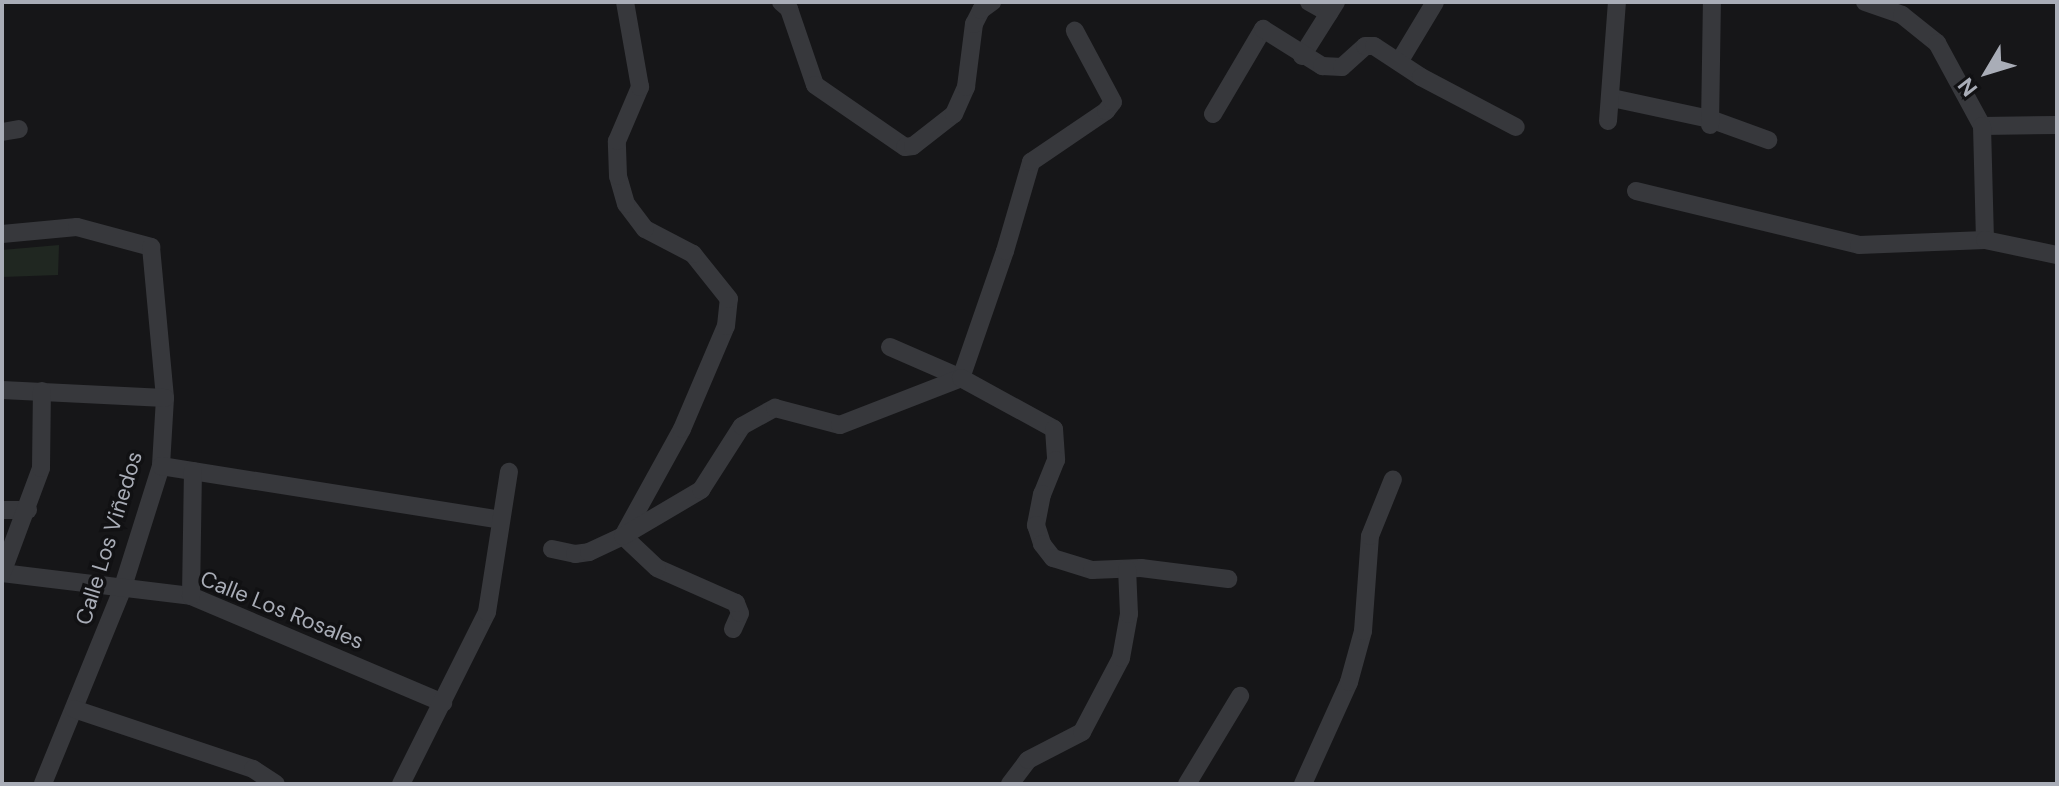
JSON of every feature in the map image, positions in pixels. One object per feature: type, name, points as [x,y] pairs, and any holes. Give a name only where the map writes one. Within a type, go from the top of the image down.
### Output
[{"type":"street","points":[[623,536],[682,429],[726,326],[729,299],[693,254],[645,229],[626,204],[618,176],[617,141],[640,87],[625,2]]},
{"type":"street","points":[[781,2],[789,9],[815,85],[905,147],[913,146],[954,114],[966,87],[974,24],[981,10],[992,2]]},
{"type":"street","points":[[1302,56],[1332,8],[1309,2]]},
{"type":"street","points":[[1399,62],[1435,2]]},
{"type":"street","points":[[1608,121],[1617,2]]},
{"type":"street","points":[[1710,122],[1712,2]]},
{"type":"street","points":[[1865,2],[1902,15],[1937,43],[1982,126],[1985,240]]},
{"type":"street","points":[[1213,114],[1263,29],[1322,66],[1342,67],[1365,46],[1374,46],[1516,127]]},
{"type":"street","points":[[552,549],[575,554],[589,552],[623,536],[701,490],[742,426],[775,408],[840,425],[961,378],[1005,251],[1031,162],[1106,111],[1113,102],[1075,31]]},
{"type":"street","points":[[1612,98],[1768,140]]},
{"type":"street","points":[[1982,126],[2057,125]]},
{"type":"street","points":[[1636,191],[1859,245],[1985,240],[2057,255]]},
{"type":"street","name":"Calle Los Viñedos","points":[[2,234],[77,227],[151,247],[165,398],[161,466],[122,590],[43,784]]},
{"type":"street","points":[[2035,250],[2057,267]]},
{"type":"street","points":[[890,347],[961,378],[1054,429],[1056,460],[1042,494],[1036,525],[1042,544],[1053,558],[1092,570],[1127,569],[1228,579]]},
{"type":"street","points":[[2,390],[165,398]]},
{"type":"street","points":[[2,573],[28,510],[41,468],[42,391]]},
{"type":"street","points":[[161,466],[501,520]]},
{"type":"street","points":[[191,596],[193,471]]},
{"type":"street","points":[[401,784],[487,612],[509,472]]},
{"type":"street","points":[[1303,784],[1349,682],[1363,631],[1370,536],[1393,479]]},
{"type":"street","points":[[2,510],[28,510]]},
{"type":"street","points":[[623,536],[657,568],[736,603],[740,613],[733,629]]},
{"type":"street","points":[[1010,784],[1028,760],[1082,732],[1121,658],[1129,614],[1127,569]]},
{"type":"street","name":"Calle Los Rosales","points":[[2,573],[191,596],[443,703]]},
{"type":"street","points":[[1187,784],[1240,696]]},
{"type":"street","points":[[74,709],[253,769],[276,784]]},
{"type":"shaded area","points":[[59,245],[58,275],[2,277],[2,250]]}]
